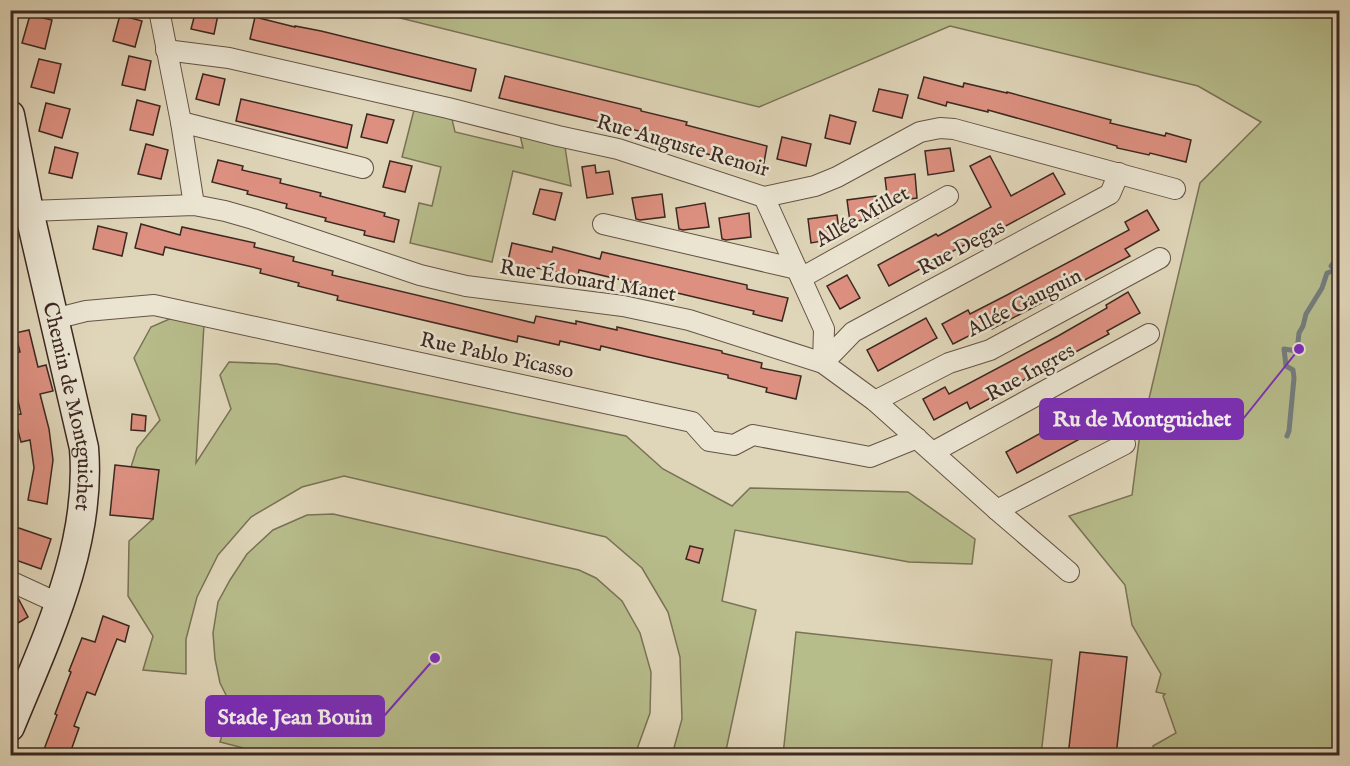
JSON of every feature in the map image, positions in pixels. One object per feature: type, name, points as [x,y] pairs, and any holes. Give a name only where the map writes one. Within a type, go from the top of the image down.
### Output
[{"type":"street","points":[[159,10],[194,205]]},
{"type":"street","name":"Rue Auguste Renoir","points":[[166,50],[229,58],[618,149],[764,197],[815,186],[837,177],[920,132],[940,128],[954,129],[1175,189]]},
{"type":"street","name":"Chemin de Montguichet","points":[[10,115],[29,211],[84,448],[85,468],[75,548],[60,604],[16,694],[10,727]]},
{"type":"street","points":[[181,123],[363,168]]},
{"type":"street","name":"Rue Degas","points":[[823,363],[853,332],[1110,194],[1119,173]]},
{"type":"street","name":"Allée Millet","points":[[799,274],[948,196]]},
{"type":"street","points":[[764,197],[824,329],[823,363]]},
{"type":"street","name":"Rue Édouard Manet","points":[[29,211],[194,205],[253,219],[420,275],[466,286],[623,306],[689,320],[823,363],[875,401],[1069,572]]},
{"type":"street","points":[[603,224],[799,274]]},
{"type":"street","name":"Allée Gauguin","points":[[875,401],[948,363],[990,350],[1160,258]]},
{"type":"street","name":"Rue Pablo Picasso","points":[[54,319],[86,311],[154,304],[692,422],[709,441],[734,445],[753,435],[870,457],[917,438]]},
{"type":"street","name":"Rue Ingres","points":[[933,452],[1149,334]]},
{"type":"street","points":[[997,510],[1125,444]]},
{"type":"street","points":[[10,581],[60,604]]},
{"type":"green space","points":[[372,11],[1339,11],[1339,755],[1155,755],[1153,746],[1176,733],[1163,696],[1165,694],[1156,692],[1161,674],[1132,625],[1125,585],[1069,516],[1132,495],[1139,441],[1200,183],[1261,122],[1198,86],[950,26],[759,107]]},
{"type":"green space","points":[[414,110],[452,119],[455,132],[523,148],[520,135],[565,147],[571,186],[513,171],[492,262],[410,243],[419,203],[432,206],[441,167],[402,157]]},
{"type":"green space","points":[[174,317],[204,324],[196,463],[231,409],[220,375],[229,362],[277,364],[626,436],[663,469],[732,506],[750,488],[908,492],[975,539],[972,564],[909,562],[735,530],[722,601],[756,610],[725,755],[672,755],[682,719],[680,657],[668,612],[642,568],[606,537],[344,476],[302,487],[251,517],[218,555],[197,597],[186,639],[186,674],[143,670],[153,636],[128,596],[129,541],[153,519],[131,467],[137,448],[160,420],[134,358],[151,327]]},
{"type":"green space","points":[[333,514],[579,570],[596,578],[622,601],[640,633],[651,672],[650,713],[637,749],[632,755],[275,756],[220,742],[231,705],[220,683],[215,659],[213,633],[218,602],[247,554],[273,530],[307,515]]},
{"type":"green space","points":[[796,632],[1052,660],[1041,755],[783,755]]},
{"type":"building","points":[[196,10],[219,10],[214,34],[191,29]]},
{"type":"building","points":[[30,15],[52,20],[45,49],[22,43]]},
{"type":"building","points":[[120,15],[142,21],[135,47],[113,41]]},
{"type":"building","points":[[255,17],[476,69],[471,91],[250,39]]},
{"type":"building","points":[[129,56],[151,61],[145,90],[122,85]]},
{"type":"building","points":[[39,59],[61,64],[54,93],[31,87]]},
{"type":"building","points":[[203,74],[225,79],[219,105],[196,99]]},
{"type":"building","points":[[505,76],[641,109],[641,111],[687,122],[686,125],[767,146],[763,168],[691,150],[692,147],[652,137],[652,134],[499,98]]},
{"type":"building","points":[[924,77],[963,87],[964,83],[1007,92],[1111,120],[1110,123],[1191,140],[1186,162],[1117,148],[1117,146],[988,110],[988,112],[947,102],[946,106],[918,98]]},
{"type":"building","points":[[879,89],[908,95],[902,118],[873,111]]},
{"type":"building","points":[[241,99],[352,125],[347,148],[236,121]]},
{"type":"building","points":[[137,100],[160,106],[153,135],[130,130]]},
{"type":"building","points":[[46,103],[70,109],[62,138],[39,131]]},
{"type":"building","points":[[367,114],[394,120],[387,143],[361,137]]},
{"type":"building","points":[[830,115],[856,122],[850,144],[825,138]]},
{"type":"building","points":[[782,137],[811,144],[806,166],[777,159]]},
{"type":"building","points":[[146,144],[168,150],[161,179],[138,174]]},
{"type":"building","points":[[55,147],[78,153],[72,178],[49,173]]},
{"type":"building","points":[[950,148],[954,171],[928,175],[925,151]]},
{"type":"building","points":[[990,156],[1011,196],[1053,173],[1065,194],[889,286],[878,265],[991,207],[970,166]]},
{"type":"building","points":[[218,160],[243,166],[242,170],[281,179],[280,183],[321,193],[320,196],[385,213],[384,216],[399,220],[394,242],[364,235],[365,231],[325,221],[326,218],[286,208],[287,204],[212,182]]},
{"type":"building","points":[[390,161],[412,166],[405,192],[383,187]]},
{"type":"building","points":[[595,165],[596,173],[609,171],[613,194],[587,198],[582,167]]},
{"type":"building","points":[[915,174],[917,198],[888,202],[885,178]]},
{"type":"building","points":[[540,189],[562,193],[555,220],[533,214]]},
{"type":"building","points":[[662,194],[665,217],[636,219],[632,198]]},
{"type":"building","points":[[876,196],[878,218],[850,222],[847,200]]},
{"type":"building","points":[[705,203],[709,227],[679,229],[676,208]]},
{"type":"building","points":[[1147,210],[1159,230],[1125,249],[1130,256],[992,329],[990,325],[953,344],[942,324],[968,310],[970,314],[1129,230],[1125,222]]},
{"type":"building","points":[[749,213],[751,237],[722,239],[719,218]]},
{"type":"building","points":[[837,215],[840,238],[811,243],[808,219]]},
{"type":"building","points":[[141,224],[180,235],[182,227],[255,243],[254,247],[294,257],[293,261],[333,271],[332,275],[534,323],[536,316],[576,324],[576,321],[617,330],[617,327],[722,351],[722,353],[762,363],[761,368],[801,376],[796,399],[766,392],[767,388],[728,378],[728,375],[601,346],[600,350],[560,341],[559,345],[518,336],[517,342],[337,300],[338,296],[260,273],[261,269],[165,247],[163,255],[135,248]]},
{"type":"building","points":[[98,226],[127,233],[122,256],[93,249]]},
{"type":"building","points":[[512,243],[552,252],[553,247],[600,259],[602,252],[747,285],[747,289],[788,298],[782,321],[753,314],[754,311],[579,270],[578,276],[537,268],[536,272],[507,265]]},
{"type":"building","points":[[847,275],[860,298],[840,309],[827,286]]},
{"type":"building","points":[[1128,292],[1140,313],[1107,331],[1109,334],[970,409],[967,402],[934,420],[923,399],[945,387],[949,394],[1058,336],[1107,308],[1106,305]]},
{"type":"building","points":[[926,318],[937,338],[878,371],[867,350]]},
{"type":"building","points":[[29,330],[38,367],[46,365],[53,391],[40,394],[49,429],[53,460],[47,504],[28,500],[34,468],[30,440],[21,442],[14,415],[21,414],[10,354],[20,352],[15,333]]},
{"type":"building","points":[[1084,399],[1089,407],[1101,400],[1113,421],[1017,473],[1006,452],[1072,416],[1068,408]]},
{"type":"building","points":[[132,414],[146,416],[145,431],[131,430]]},
{"type":"building","points":[[115,465],[159,470],[153,519],[110,515]]},
{"type":"building","points":[[10,525],[51,539],[41,569],[10,558]]},
{"type":"building","points":[[690,546],[703,549],[699,563],[686,559]]},
{"type":"building","points":[[10,594],[18,598],[28,617],[10,628]]},
{"type":"building","points":[[103,616],[129,626],[125,642],[117,639],[95,695],[87,692],[74,726],[79,728],[69,756],[52,756],[43,752],[71,672],[69,671],[82,638],[95,642]]},
{"type":"building","points":[[1080,652],[1127,657],[1116,756],[1068,756]]},
{"type":"waterway","points":[[1287,436],[1294,378],[1293,370],[1286,366],[1284,349],[1297,351],[1299,333],[1306,314],[1322,288],[1327,273],[1333,271],[1331,266],[1335,261],[1340,261]]},
{"type":"place","name":"Ru de Montguichet","points":[[1299,349]]},
{"type":"place","name":"Stade Jean Bouin","points":[[435,658]]}]
